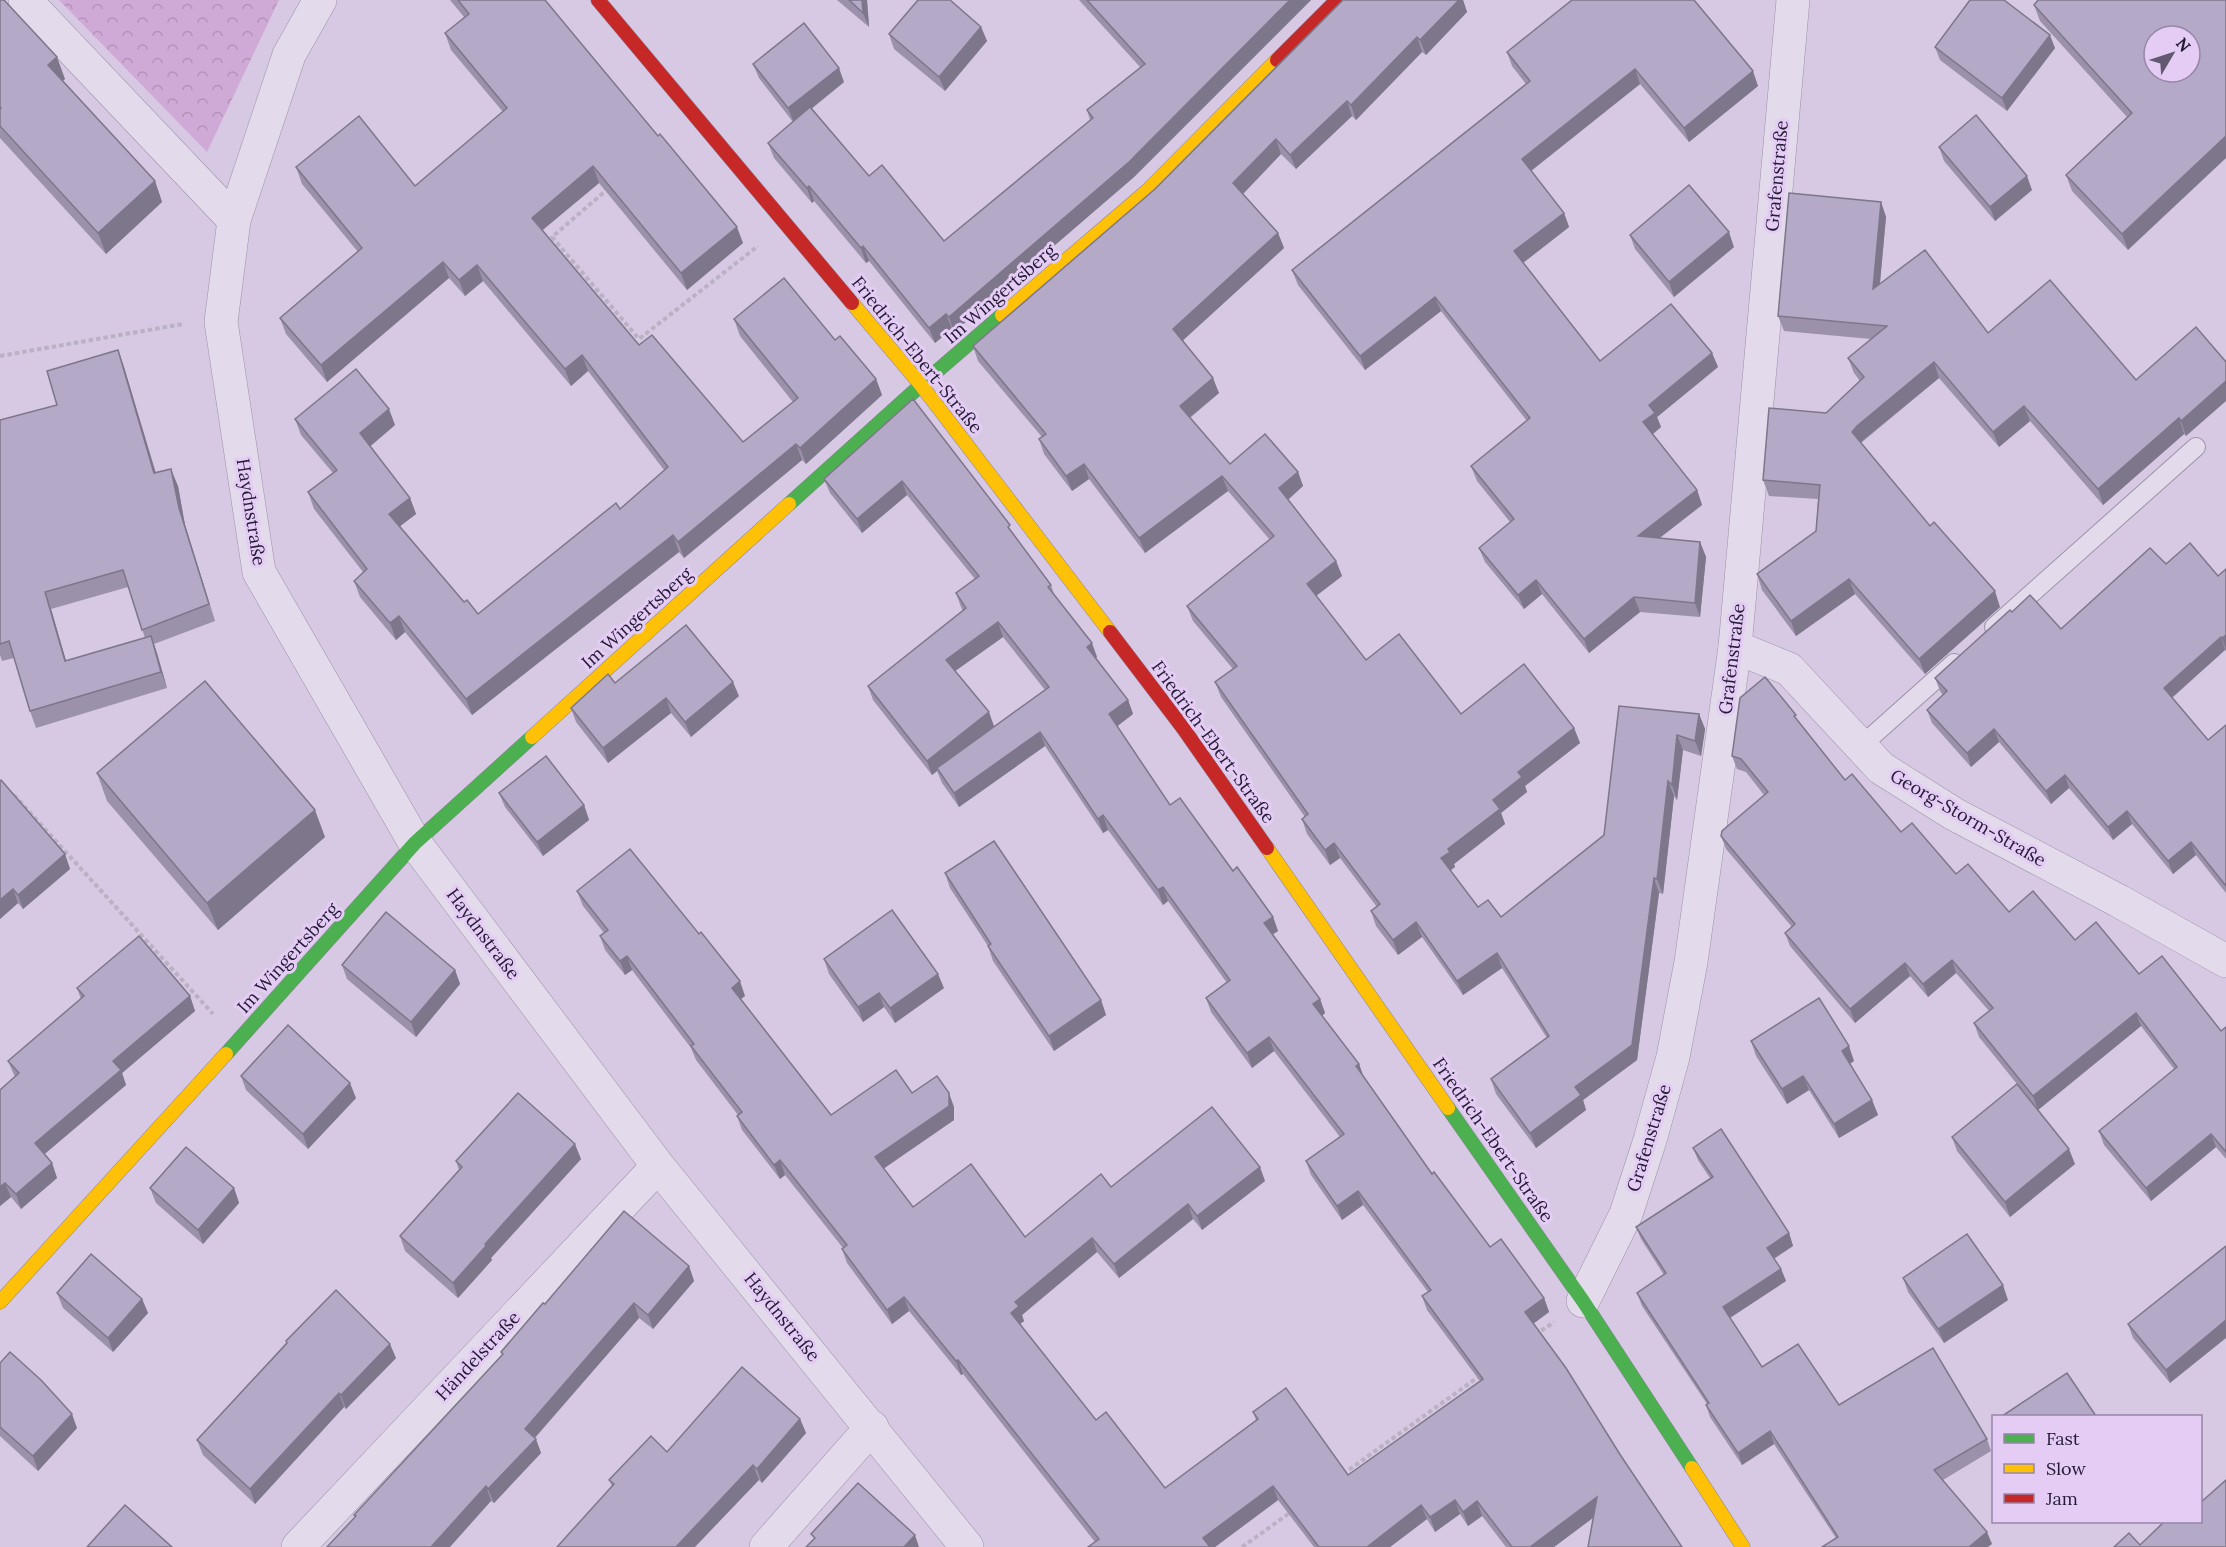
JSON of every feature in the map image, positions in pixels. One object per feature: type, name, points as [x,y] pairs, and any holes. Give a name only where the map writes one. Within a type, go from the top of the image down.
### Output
[{"type":"street","points":[[25,0],[234,220]]},
{"type":"street","name":"Haydnstraße","points":[[320,0],[289,55],[234,220],[221,322],[259,572],[415,843],[658,1166],[872,1427],[967,1547]]},
{"type":"street","name":"Friedrich-Ebert-Straße","points":[[598,0],[921,385],[1183,728],[1583,1301],[1743,1547]]},
{"type":"street","name":"Im Wingertsberg","points":[[0,1302],[415,843],[921,385],[1147,191],[1337,0]]},
{"type":"street","name":"Grafenstraße","points":[[1583,1301],[1626,1214],[1650,1140],[1673,1057],[1691,962],[1735,646],[1793,0]]},
{"type":"street","name":"Georg-Storm-Straße","points":[[1735,646],[1789,669],[1881,768],[1954,814],[2119,901],[2226,961]]},
{"type":"street","name":"Händelstraße","points":[[298,1547],[658,1166]]},
{"type":"street","points":[[766,1547],[872,1427]]},
{"type":"lane","points":[[1985,635],[2196,447]]},
{"type":"lane","points":[[1861,746],[1968,651]]},
{"type":"path","points":[[614,184],[552,237],[639,339],[786,224]]},
{"type":"path","points":[[0,356],[174,325],[221,322]]},
{"type":"path","points":[[8,788],[237,1042]]},
{"type":"path","points":[[1527,1342],[1583,1301]]},
{"type":"path","points":[[1337,1479],[1489,1369]]},
{"type":"path","points":[[1242,1547],[1299,1506]]},
{"type":"green space","points":[[59,0],[279,0],[207,152]]},
{"type":"building","points":[[0,0],[4,0],[57,57],[48,65],[155,181],[98,233],[0,126]]},
{"type":"building","points":[[458,0],[545,0],[737,227],[681,273],[593,166],[532,218],[639,345],[652,335],[743,442],[798,398],[734,319],[784,278],[835,340],[840,336],[876,379],[800,448],[796,444],[678,542],[673,535],[466,699],[399,616],[390,623],[354,581],[367,569],[308,492],[337,470],[295,419],[356,369],[389,409],[360,433],[410,498],[389,514],[464,602],[467,600],[478,614],[616,503],[620,509],[668,467],[582,355],[565,369],[477,265],[459,280],[443,262],[321,365],[280,318],[362,248],[296,167],[359,116],[415,186],[507,108],[445,33],[469,14]]},
{"type":"building","points":[[849,0],[862,0],[863,13]]},
{"type":"building","points":[[918,0],[950,0],[981,27],[939,77],[889,34]]},
{"type":"building","points":[[1087,0],[1290,0],[1129,162],[949,317],[946,314],[929,328],[863,246],[861,248],[809,186],[807,188],[768,143],[810,107],[869,176],[882,165],[944,241],[1093,118],[1087,110],[1145,64]]},
{"type":"building","points":[[1343,0],[1459,0],[1420,40],[1417,37],[1351,105],[1347,101],[1290,155],[1276,139],[1233,183],[1278,233],[1173,329],[1213,378],[1180,406],[1230,464],[1265,434],[1298,472],[1279,488],[1336,561],[1307,584],[1366,660],[1399,634],[1461,714],[1524,664],[1574,728],[1518,772],[1522,777],[1493,800],[1500,809],[1448,849],[1450,852],[1441,858],[1478,907],[1488,900],[1501,917],[1604,835],[1619,706],[1699,714],[1695,741],[1677,735],[1672,785],[1668,781],[1657,879],[1654,878],[1632,1045],[1575,1087],[1581,1095],[1530,1133],[1491,1079],[1549,1036],[1497,953],[1457,981],[1416,922],[1393,940],[1371,911],[1380,904],[1334,843],[1325,850],[1302,819],[1308,814],[1215,682],[1237,666],[1187,606],[1274,536],[1222,476],[1139,538],[1084,464],[1066,476],[1039,439],[1046,434],[973,346],[1155,189]]},
{"type":"building","points":[[1572,0],[1694,0],[1753,71],[1684,128],[1635,69],[1522,159],[1564,213],[1514,251],[1600,361],[1671,304],[1712,353],[1649,405],[1655,413],[1643,422],[1697,490],[1638,536],[1700,542],[1695,603],[1634,597],[1584,639],[1536,580],[1518,595],[1479,548],[1514,519],[1471,466],[1530,418],[1435,297],[1360,356],[1292,270],[1530,81],[1507,52]]},
{"type":"building","points":[[1970,0],[2004,0],[2050,35],[2002,98],[1935,47]]},
{"type":"building","points":[[2038,0],[2226,0],[2226,136],[2122,234],[2066,175],[2132,113],[2034,5]]},
{"type":"building","points":[[804,23],[839,68],[788,108],[753,64]]},
{"type":"building","points":[[1976,115],[2027,176],[1990,207],[1939,147]]},
{"type":"building","points":[[1689,185],[1729,232],[1669,282],[1630,235]]},
{"type":"building","points":[[1789,193],[1881,202],[1873,289],[1925,250],[1988,333],[2050,280],[2136,380],[2196,327],[2226,362],[2226,381],[2181,421],[2179,418],[2098,489],[2024,406],[1993,432],[1934,362],[1857,426],[1852,432],[1930,526],[1934,522],[1995,591],[1919,659],[1849,579],[1791,621],[1757,574],[1816,531],[1820,485],[1763,480],[1769,408],[1826,413],[1864,377],[1848,358],[1887,326],[1778,316]]},
{"type":"building","points":[[118,350],[154,473],[171,469],[179,508],[209,604],[142,630],[123,570],[45,592],[65,661],[151,636],[161,672],[30,711],[9,641],[0,644],[0,420],[57,405],[47,371]]},
{"type":"building","points":[[913,399],[1010,525],[1008,527],[1051,585],[1048,587],[1092,643],[1087,647],[1128,700],[1109,714],[1170,805],[1180,798],[1233,871],[1237,867],[1273,917],[1264,923],[1320,999],[1313,1004],[1359,1064],[1356,1066],[1432,1174],[1434,1172],[1490,1247],[1501,1239],[1544,1298],[1525,1312],[1566,1368],[1682,1547],[1588,1547],[1597,1497],[1530,1547],[1512,1547],[1477,1501],[1463,1512],[1455,1500],[1430,1517],[1421,1505],[1367,1547],[1319,1547],[1273,1486],[1203,1538],[1210,1547],[1088,1547],[1099,1539],[958,1360],[956,1361],[904,1297],[887,1310],[842,1249],[847,1245],[780,1160],[774,1165],[737,1116],[742,1112],[691,1046],[694,1044],[627,956],[620,961],[600,936],[608,930],[577,891],[630,849],[740,981],[732,988],[831,1115],[896,1070],[912,1093],[937,1076],[949,1093],[949,1106],[875,1157],[913,1207],[971,1164],[1025,1237],[1101,1174],[1111,1187],[1212,1107],[1260,1167],[1197,1216],[1188,1204],[1114,1264],[1092,1238],[1015,1302],[1019,1306],[1011,1313],[1096,1420],[1106,1412],[1165,1488],[1258,1419],[1253,1412],[1286,1388],[1348,1475],[1483,1379],[1422,1296],[1431,1290],[1358,1191],[1337,1206],[1306,1161],[1344,1134],[1269,1037],[1247,1053],[1206,998],[1230,980],[1163,887],[1158,890],[1103,815],[1098,819],[1040,732],[954,793],[937,768],[1049,687],[998,622],[946,660],[989,712],[927,761],[868,686],[966,608],[956,593],[979,576],[902,481],[857,519],[824,479]]},
{"type":"building","points":[[2190,543],[2218,576],[2226,569],[2226,635],[2164,688],[2208,740],[2226,725],[2226,886],[2191,842],[2168,861],[2127,811],[2108,827],[2065,775],[2046,791],[1994,729],[1967,753],[1927,710],[1947,691],[1935,678],[2010,610],[2012,612],[2030,595],[2061,629],[2150,548],[2166,564]]},
{"type":"building","points":[[686,625],[733,682],[685,722],[666,698],[603,748],[571,708],[608,674],[615,683]]},
{"type":"building","points":[[1765,677],[1845,780],[1852,774],[1901,832],[1912,823],[1956,874],[1968,864],[2009,912],[2033,891],[2075,940],[2096,922],[2139,974],[2162,956],[2221,1031],[2226,1027],[2226,1152],[2211,1134],[2146,1188],[2099,1131],[2177,1067],[2136,1013],[2033,1096],[1974,1023],[1993,1008],[1952,960],[1923,984],[1905,963],[1850,1009],[1785,933],[1795,924],[1721,836],[1722,831],[1768,792],[1741,759],[1732,756],[1740,698]]},
{"type":"building","points":[[205,681],[315,810],[207,903],[97,773]]},
{"type":"building","points":[[546,756],[584,805],[537,842],[499,793]]},
{"type":"building","points":[[0,781],[65,854],[18,895],[13,889],[0,900]]},
{"type":"building","points":[[994,841],[1101,1000],[1049,1036],[988,946],[991,944],[945,873]]},
{"type":"building","points":[[892,910],[938,974],[890,1008],[879,993],[858,1007],[824,959]]},
{"type":"building","points":[[386,912],[455,970],[411,1022],[342,965]]},
{"type":"building","points":[[139,936],[190,996],[113,1061],[121,1070],[35,1143],[52,1163],[16,1194],[5,1183],[0,1187],[0,1090],[19,1073],[8,1061],[84,996],[77,988]]},
{"type":"building","points":[[1819,998],[1849,1046],[1842,1051],[1872,1100],[1834,1124],[1803,1076],[1782,1089],[1751,1041]]},
{"type":"building","points":[[288,1025],[350,1083],[303,1134],[241,1076]]},
{"type":"building","points":[[2017,1084],[2069,1149],[2005,1202],[1952,1137]]},
{"type":"building","points":[[518,1093],[575,1144],[453,1283],[400,1236],[462,1167],[456,1161]]},
{"type":"building","points":[[1721,1129],[1789,1233],[1767,1248],[1781,1269],[1723,1307],[1762,1367],[1798,1344],[1839,1405],[1933,1348],[1987,1439],[1934,1470],[1987,1532],[1969,1547],[1822,1547],[1838,1537],[1770,1431],[1738,1453],[1706,1405],[1709,1403],[1637,1293],[1666,1273],[1636,1227],[1713,1177],[1693,1148]]},
{"type":"building","points":[[186,1147],[234,1188],[198,1230],[150,1188]]},
{"type":"building","points":[[624,1211],[689,1266],[648,1315],[634,1303],[525,1429],[536,1439],[488,1489],[486,1486],[431,1547],[327,1547],[503,1354],[501,1352]]},
{"type":"building","points":[[1967,1234],[2003,1285],[1938,1329],[1903,1278]]},
{"type":"building","points":[[2226,1246],[2226,1320],[2166,1370],[2128,1324]]},
{"type":"building","points":[[91,1254],[142,1299],[108,1338],[57,1293]]},
{"type":"building","points":[[336,1290],[390,1344],[341,1395],[339,1393],[250,1489],[197,1440],[287,1343],[286,1341]]},
{"type":"building","points":[[10,1352],[41,1380],[72,1414],[33,1456],[0,1427],[0,1363]]},
{"type":"building","points":[[742,1367],[800,1419],[757,1469],[753,1465],[676,1547],[557,1547],[614,1484],[609,1480],[651,1436],[667,1452]]},
{"type":"building","points":[[2067,1373],[2095,1415],[2004,1415]]},
{"type":"building","points":[[2226,1480],[2226,1547],[2114,1547],[2129,1533],[2140,1545],[2163,1523],[2202,1523],[2202,1501]]},
{"type":"building","points":[[858,1483],[915,1535],[904,1547],[806,1547],[815,1538],[811,1534]]},
{"type":"building","points":[[125,1505],[172,1547],[87,1547]]},
{"type":"traffic: fast","points":[[789,504],[1002,315]]},
{"type":"traffic: fast","points":[[226,1054],[415,843],[532,737]]},
{"type":"traffic: fast","points":[[1448,1108],[1583,1301],[1692,1468]]},
{"type":"traffic: slow","points":[[1002,315],[1147,191],[1277,60]]},
{"type":"traffic: slow","points":[[852,303],[921,385],[1110,632]]},
{"type":"traffic: slow","points":[[532,737],[789,504]]},
{"type":"traffic: slow","points":[[1267,848],[1448,1108]]},
{"type":"traffic: slow","points":[[0,1302],[226,1054]]},
{"type":"traffic: slow","points":[[1692,1468],[1743,1547]]},
{"type":"traffic: jam","points":[[598,0],[852,303]]},
{"type":"traffic: jam","points":[[1277,60],[1337,0]]},
{"type":"traffic: jam","points":[[1110,632],[1183,728],[1267,848]]}]
